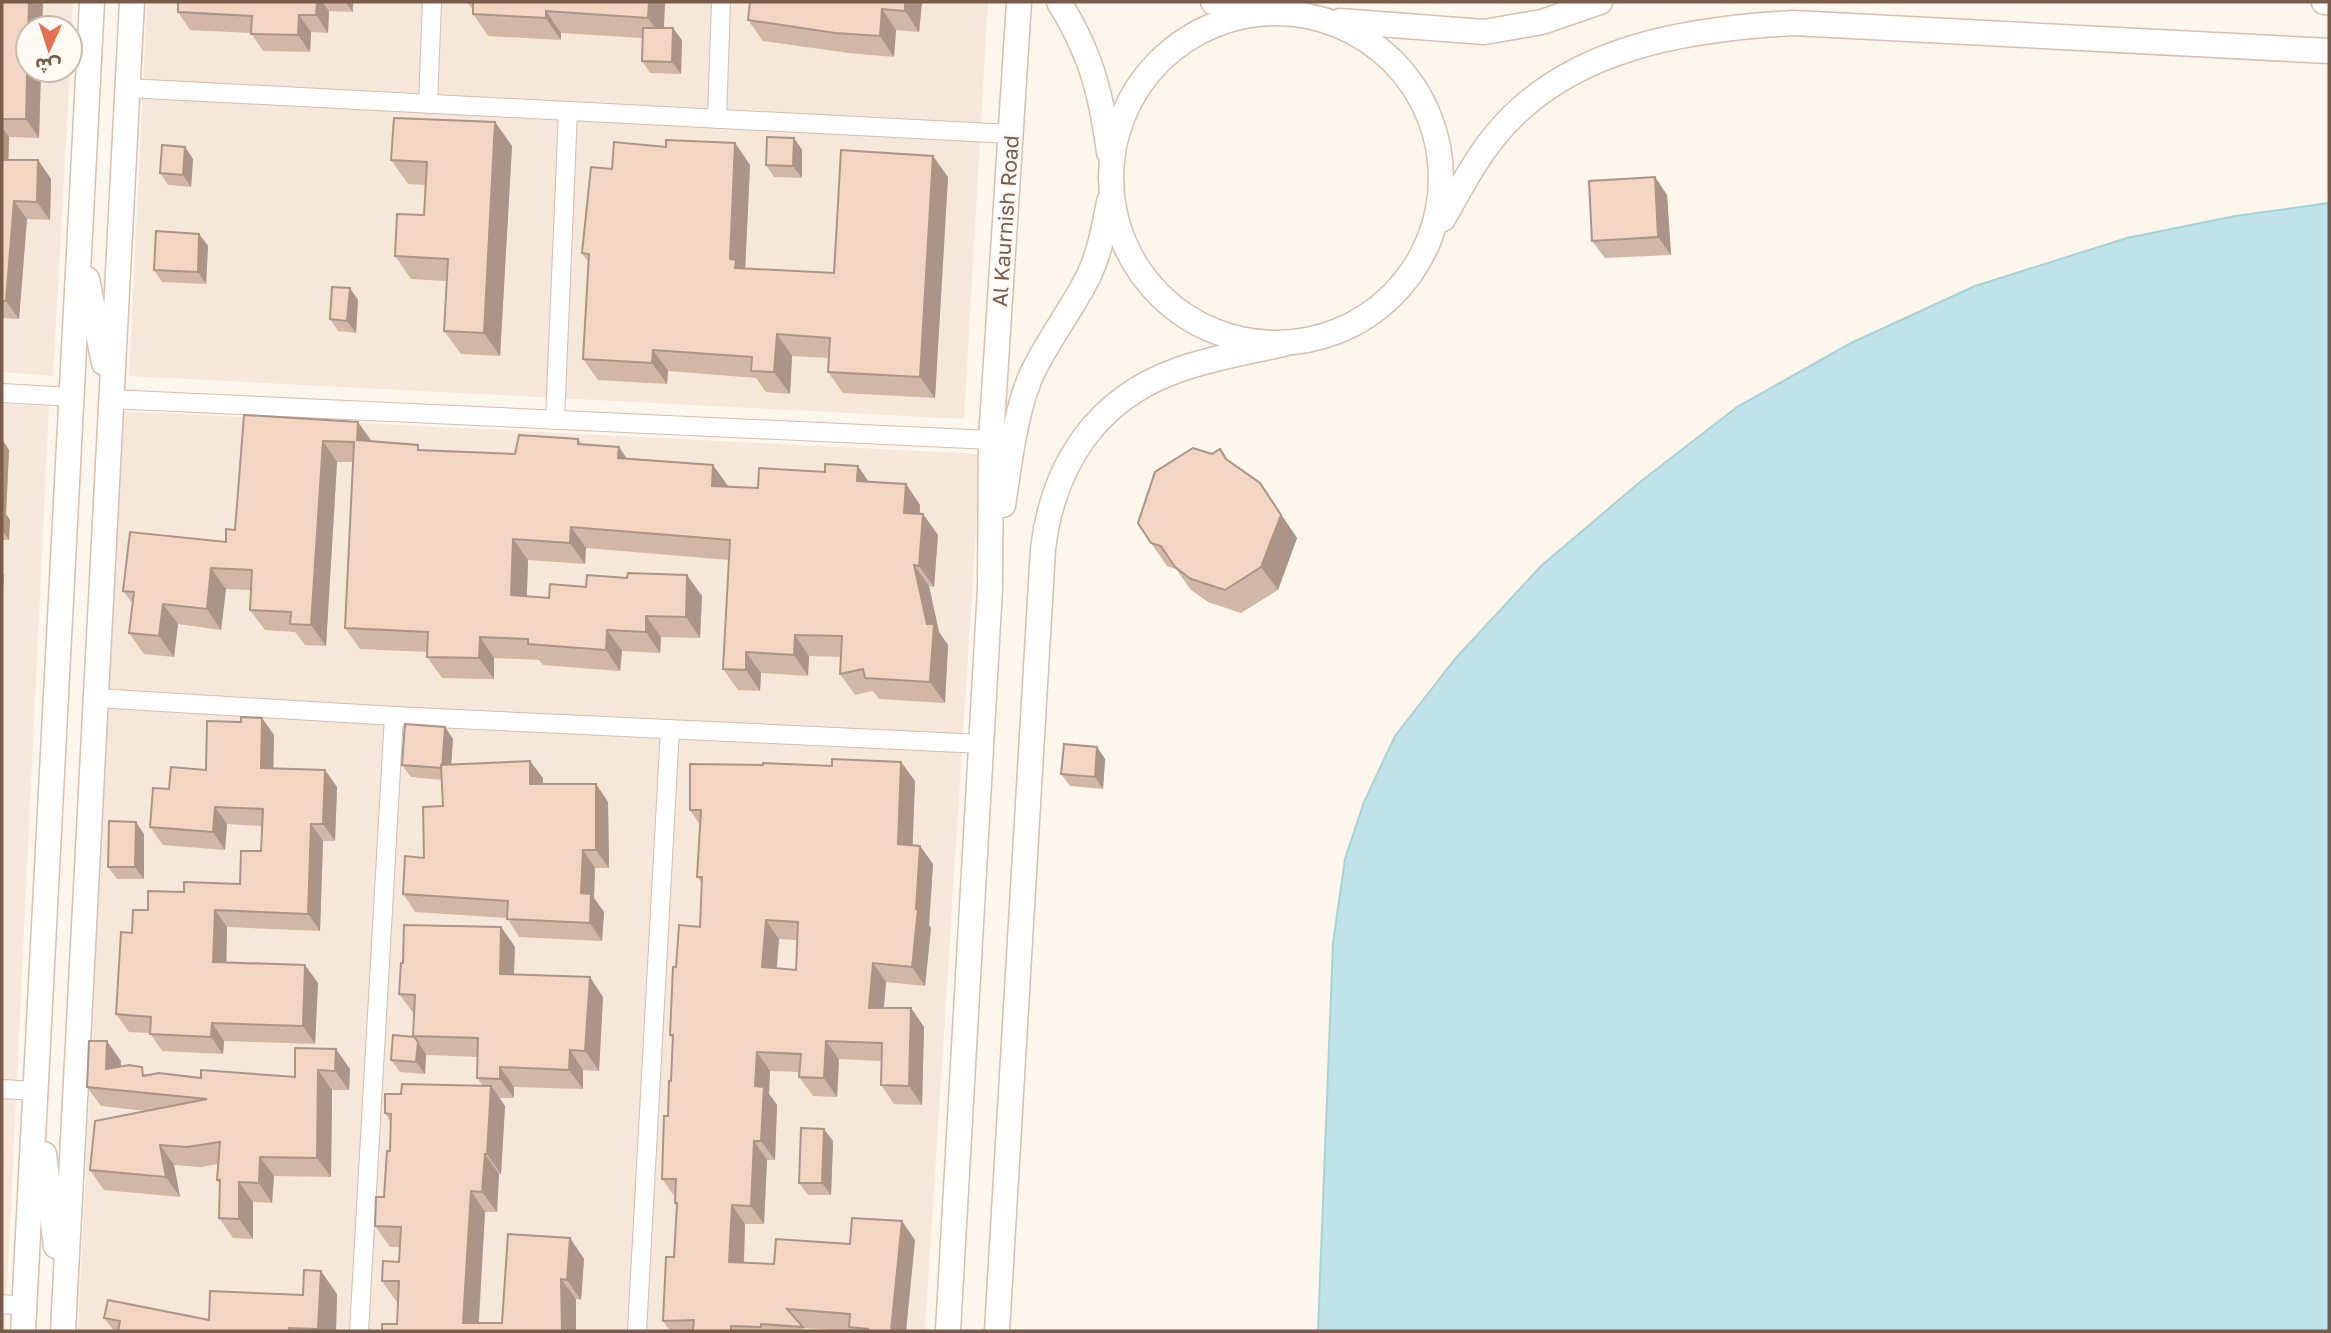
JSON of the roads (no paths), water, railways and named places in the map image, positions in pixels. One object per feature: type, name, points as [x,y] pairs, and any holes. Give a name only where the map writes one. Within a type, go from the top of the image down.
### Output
[{"type":"street","points":[[23,1331],[13,1305],[35,1091],[92,2]]},
{"type":"street","points":[[63,1320],[132,2]]},
{"type":"street","points":[[428,104],[432,2]]},
{"type":"street","points":[[716,119],[721,2]]},
{"type":"street","name":"Al Kaurnish Road","points":[[990,588],[991,440],[1019,2]]},
{"type":"street","points":[[948,1331],[990,588],[1014,431],[1023,396],[1088,276],[1098,252],[1110,198],[1110,159],[1105,119],[1091,62],[1078,32],[1059,2]]},
{"type":"street","points":[[1213,2],[1269,12],[1298,13],[1326,19],[1453,32],[1484,32],[1542,22],[1600,2]]},
{"type":"street","points":[[1110,159],[1125,111],[1143,78],[1177,44],[1221,21],[1269,12]]},
{"type":"street","points":[[1326,19],[1376,44],[1414,84],[1420,96],[1437,133],[1443,187],[1431,241]]},
{"type":"street","points":[[997,1331],[1043,549],[1052,500],[1061,475],[1082,440],[1107,412],[1156,379],[1179,369],[1330,335],[1372,314],[1407,282],[1476,162],[1519,110],[1541,91],[1571,73],[1605,57],[1647,43],[1742,26],[1793,23],[2329,51]]},
{"type":"street","points":[[127,88],[1011,134]]},
{"type":"street","points":[[555,420],[568,111]]},
{"type":"street","points":[[1110,198],[1123,246],[1150,287],[1188,320],[1234,339],[1283,344]]},
{"type":"street","points":[[80,244],[111,399]]},
{"type":"street","points":[[2,393],[72,397]]},
{"type":"street","points":[[111,399],[991,440]]},
{"type":"street","points":[[96,698],[394,716],[982,744]]},
{"type":"street","points":[[359,1331],[394,716]]},
{"type":"street","points":[[637,1331],[670,729]]},
{"type":"street","points":[[2,1089],[35,1091]]},
{"type":"street","points":[[35,1091],[63,1320]]},
{"type":"water","points":[[2329,203],[2329,1331],[1318,1331],[1333,943],[1345,859],[1364,802],[1395,736],[1455,659],[1541,566],[1640,482],[1737,407],[1851,343],[1975,286],[2127,238],[2235,216]]}]
